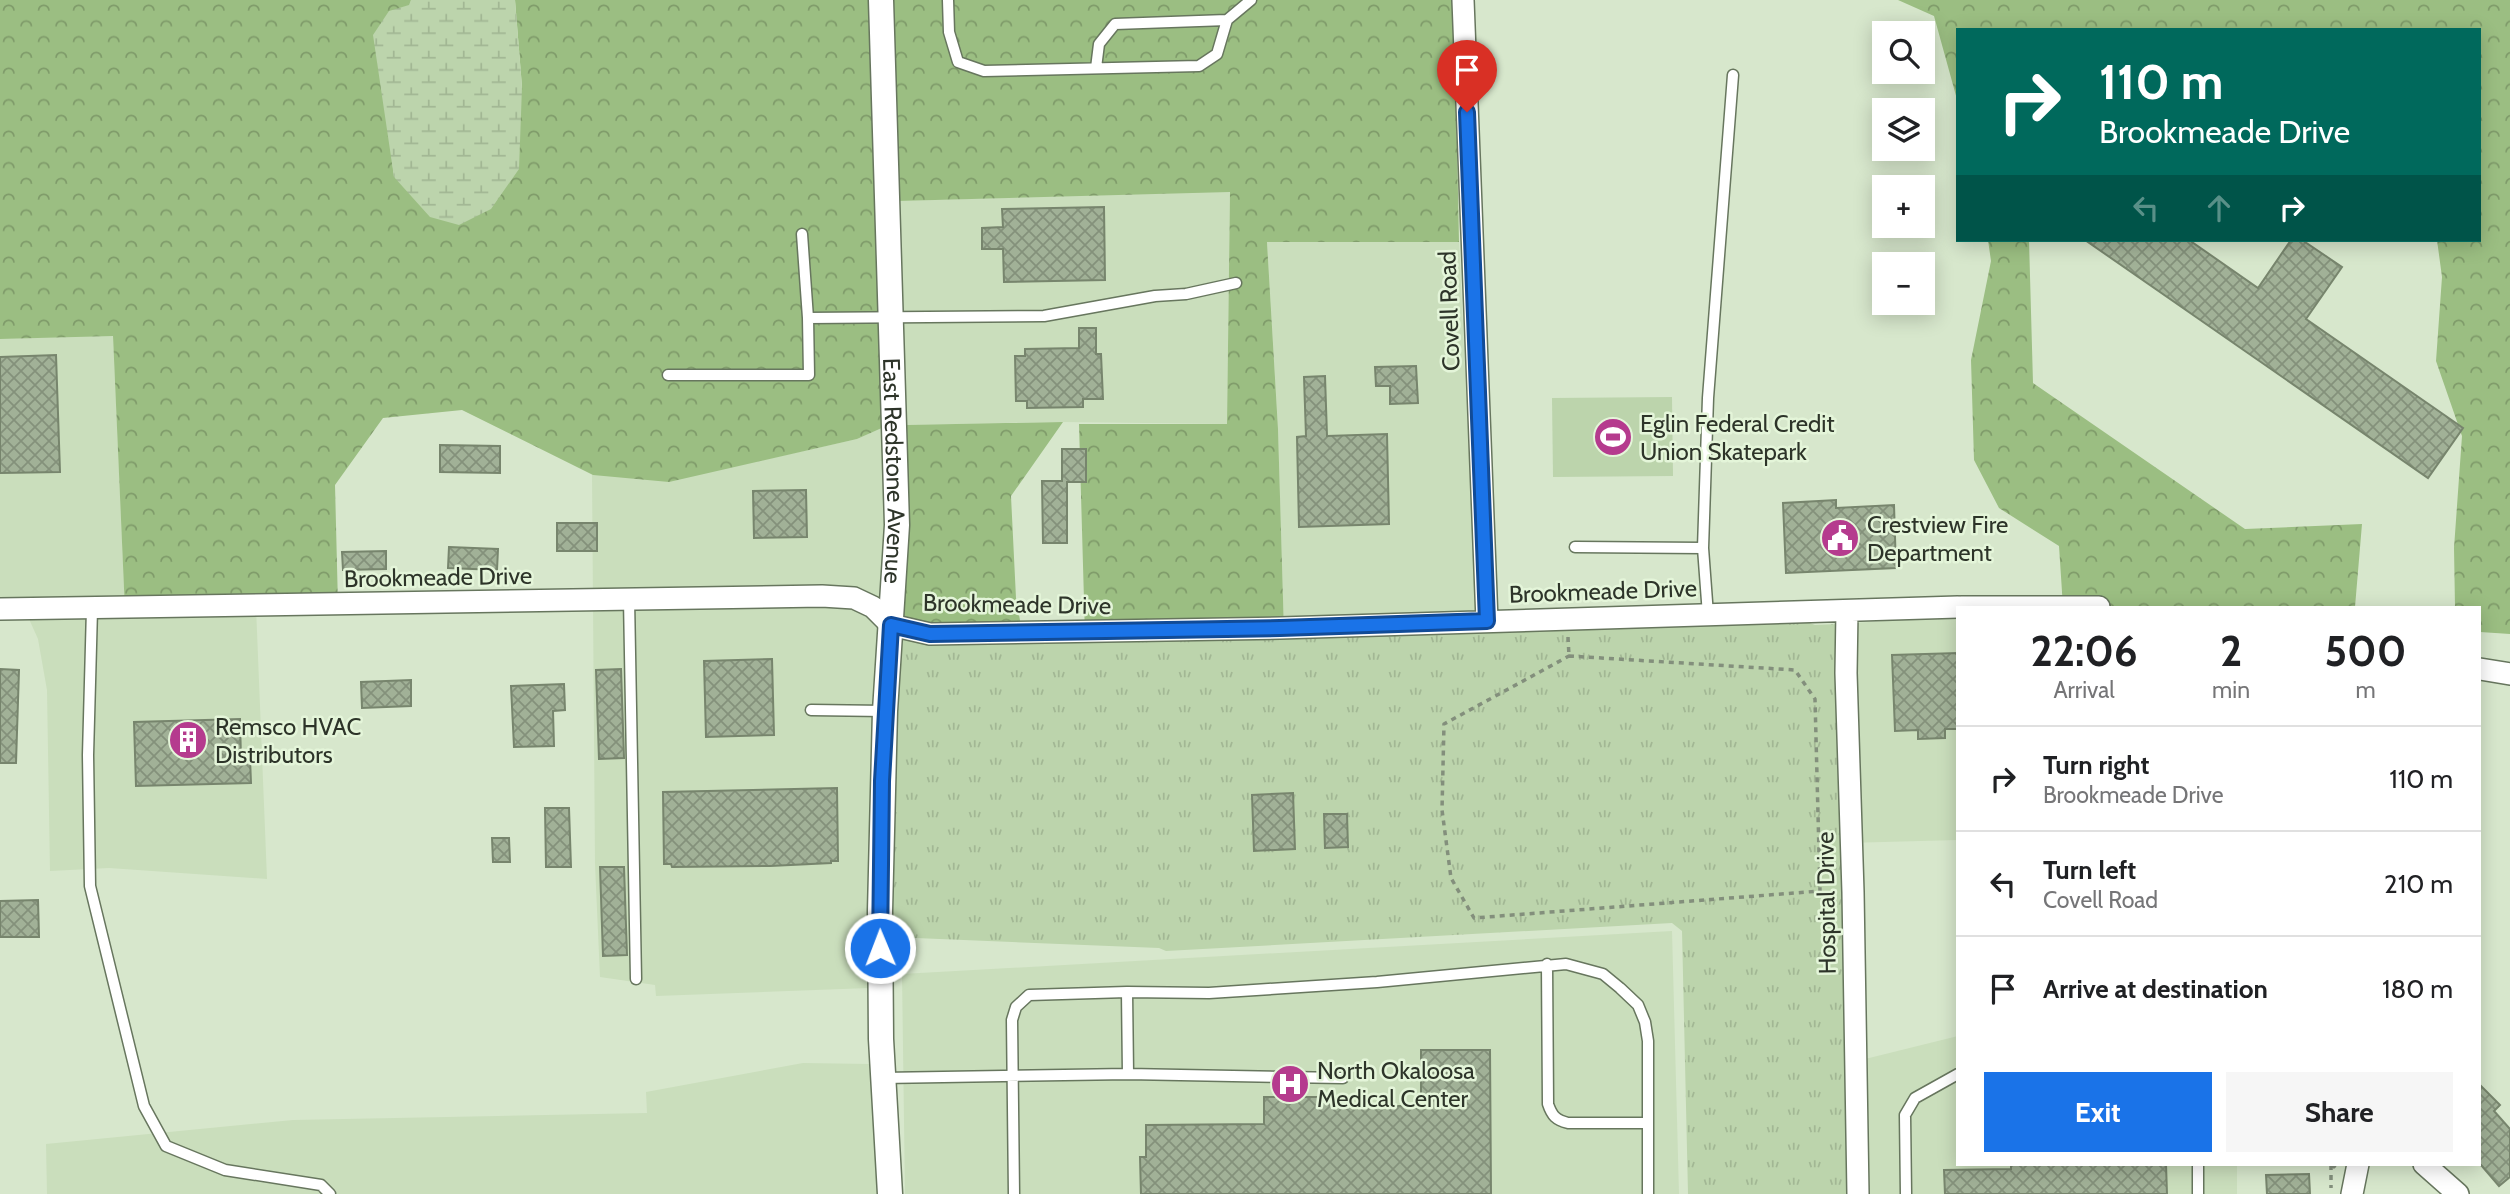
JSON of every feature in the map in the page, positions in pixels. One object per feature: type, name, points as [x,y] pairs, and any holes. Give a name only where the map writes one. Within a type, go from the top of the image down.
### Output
[{"type":"street","name":"East Redstone Avenue","points":[[881,0],[897,526],[885,711],[880,911],[883,1078],[890,1194]]},
{"type":"street","name":"Covell Road","points":[[1463,0],[1487,621]]},
{"type":"street","name":"Brookmeade Drive","points":[[0,609],[822,596],[855,598],[873,607],[891,625],[930,634],[1266,628],[1956,607]]},
{"type":"street","name":"Hospital Drive","points":[[1847,611],[1846,673],[1858,1194]]},
{"type":"street","points":[[2481,669],[2510,674]]},
{"type":"street","points":[[2352,1194],[2358,1166]]},
{"type":"street","points":[[2426,1166],[2458,1194]]},
{"type":"lane","points":[[948,0],[949,32],[957,62],[984,71],[1199,66],[1217,54],[1227,20],[1251,0]]},
{"type":"lane","points":[[1097,68],[1099,44],[1115,24],[1227,20]]},
{"type":"lane","points":[[1708,615],[1703,548],[1708,398],[1733,75]]},
{"type":"lane","points":[[668,375],[809,375],[802,234]]},
{"type":"lane","points":[[808,318],[1044,316],[1155,296],[1186,294],[1236,283]]},
{"type":"lane","points":[[1575,547],[1703,548]]},
{"type":"lane","points":[[629,599],[636,979]]},
{"type":"lane","points":[[92,609],[90,886],[144,1106],[166,1146],[225,1170],[321,1185],[330,1194]]},
{"type":"lane","points":[[811,710],[885,711]]},
{"type":"lane","points":[[1546,964],[1548,1104],[1551,1114],[1557,1120],[1568,1123],[1648,1123]]},
{"type":"lane","points":[[1014,1194],[1012,1020],[1016,1007],[1029,995],[1209,993],[1377,982],[1546,964],[1584,967],[1603,975],[1638,1005],[1645,1022],[1648,1041],[1648,1194]]},
{"type":"lane","points":[[1127,992],[1128,1074]]},
{"type":"lane","points":[[883,1078],[1128,1074],[1343,1078]]},
{"type":"lane","points":[[1906,1194],[1905,1115],[1915,1098],[1956,1075]]},
{"type":"lane","points":[[2197,1166],[2198,1194]]},
{"type":"path","points":[[1569,656],[1795,670],[1815,699],[1820,891],[1474,918],[1451,878],[1442,810],[1444,724],[1569,656]]},
{"type":"path","points":[[2331,1166],[2332,1194]]},
{"type":"shaded area","points":[[1230,191],[1227,424],[1063,422],[906,425],[898,201]]},
{"type":"shaded area","points":[[1267,241],[1459,242],[1477,628],[1284,632],[1278,429]]},
{"type":"shaded area","points":[[113,335],[125,610],[256,607],[267,879],[109,868],[50,871],[47,690],[38,639],[25,610],[0,609],[0,339]]},
{"type":"shaded area","points":[[884,427],[886,525],[869,988],[656,996],[655,985],[600,977],[595,864],[592,474],[669,481],[857,439]]},
{"type":"shaded area","points":[[1956,616],[1956,840],[1846,843],[1839,624]]},
{"type":"shaded area","name":"North Okaloosa Medical Center","points":[[1672,931],[1679,1194],[905,1194],[902,974]]},
{"type":"shaded area","points":[[1956,1036],[1956,1166],[2237,1166],[2237,1194],[1857,1194],[1853,1062]]},
{"type":"shaded area","points":[[803,1063],[871,1064],[878,1194],[47,1194],[46,1144],[293,1120],[647,1113],[646,1092]]},
{"type":"green space","points":[[0,0],[411,0],[391,151],[394,177],[522,87],[515,0],[870,0],[884,427],[857,439],[669,482],[593,475],[462,410],[383,418],[335,485],[338,605],[125,611],[113,336],[0,339]]},
{"type":"green space","points":[[411,0],[515,0],[522,87],[519,169],[491,209],[459,225],[430,217],[394,177],[373,35],[389,11],[409,5]]},
{"type":"green space","points":[[892,0],[1454,0],[1459,242],[1267,242],[1278,429],[1284,632],[1085,636],[1079,424],[1227,424],[1230,192],[898,201]]},
{"type":"green space","points":[[1898,0],[2510,0],[2510,634],[2481,632],[2481,606],[2455,606],[2454,548],[2462,436],[2436,361],[2442,277],[2437,242],[2481,242],[2481,28],[1956,28],[1956,96],[1934,16]]},
{"type":"green space","points":[[1988,242],[2029,242],[2033,383],[2245,529],[2362,524],[2355,606],[2063,606],[2059,546],[1999,508],[1974,460],[1971,360],[1991,261]]},
{"type":"green space","name":"Eglin Federal Credit Union Skatepark","points":[[1672,397],[1673,476],[1553,477],[1552,398]]},
{"type":"green space","points":[[1063,422],[1011,496],[1016,598],[1023,637],[901,639],[906,425]]},
{"type":"green space","points":[[1807,622],[1815,625],[1839,624],[1857,1194],[1688,1194],[1682,931],[1672,923],[1166,951],[1159,948],[891,937],[893,782],[901,639]]},
{"type":"building","points":[[1104,207],[1105,280],[1004,282],[1003,249],[982,249],[982,228],[1003,227],[1002,209]]},
{"type":"building","points":[[2088,242],[2192,242],[2258,288],[2290,242],[2305,242],[2342,267],[2306,319],[2463,428],[2428,478]]},
{"type":"building","points":[[1079,328],[1096,328],[1096,354],[1101,354],[1103,399],[1083,399],[1083,407],[1027,408],[1027,401],[1016,401],[1015,356],[1025,356],[1025,349],[1079,348]]},
{"type":"building","points":[[56,355],[60,472],[0,473],[0,357]]},
{"type":"building","points":[[1416,366],[1418,403],[1390,404],[1390,386],[1376,386],[1375,367]]},
{"type":"building","points":[[1325,376],[1327,436],[1387,434],[1389,524],[1299,527],[1297,437],[1306,436],[1304,377]]},
{"type":"building","points":[[440,445],[500,446],[500,473],[440,472]]},
{"type":"building","points":[[1062,449],[1086,449],[1086,482],[1067,482],[1067,543],[1043,543],[1042,481],[1062,481]]},
{"type":"building","points":[[806,490],[807,537],[754,538],[753,491]]},
{"type":"building","name":"Crestview Fire Department","points":[[1836,500],[1836,508],[1894,505],[1896,568],[1786,573],[1783,503]]},
{"type":"building","points":[[557,523],[597,523],[597,551],[557,551]]},
{"type":"building","points":[[449,547],[498,549],[497,570],[448,568]]},
{"type":"building","points":[[386,551],[386,569],[343,570],[342,552]]},
{"type":"building","points":[[1956,653],[1956,729],[1945,729],[1945,738],[1918,739],[1918,730],[1895,731],[1892,655]]},
{"type":"building","points":[[772,659],[774,735],[706,737],[704,661]]},
{"type":"building","points":[[0,669],[19,670],[16,763],[0,763]]},
{"type":"building","points":[[621,669],[624,758],[599,759],[596,670]]},
{"type":"building","points":[[411,680],[411,706],[362,708],[361,682]]},
{"type":"building","points":[[564,684],[565,710],[553,711],[554,746],[514,747],[511,686]]},
{"type":"building","name":"Remsco HVAC Distributors","points":[[240,719],[241,759],[250,758],[251,783],[136,786],[134,722]]},
{"type":"building","points":[[837,788],[838,861],[770,866],[672,867],[671,864],[664,864],[663,792]]},
{"type":"building","points":[[1293,793],[1295,849],[1254,851],[1252,795]]},
{"type":"building","points":[[545,808],[569,808],[571,867],[546,867]]},
{"type":"building","points":[[1324,814],[1347,814],[1348,847],[1325,848]]},
{"type":"building","points":[[492,838],[509,838],[510,862],[493,862]]},
{"type":"building","points":[[600,867],[624,867],[627,955],[603,956]]},
{"type":"building","points":[[38,900],[39,937],[0,937],[0,901]]},
{"type":"building","points":[[1421,1050],[1490,1050],[1491,1194],[1141,1194],[1140,1157],[1146,1157],[1146,1125],[1264,1124],[1264,1097],[1334,1097],[1334,1106],[1421,1106]]},
{"type":"building","points":[[2481,1086],[2500,1105],[2494,1111],[2510,1129],[2510,1177],[2499,1186],[2481,1165]]},
{"type":"building","points":[[2011,1166],[2166,1166],[2167,1194],[1945,1194],[1944,1170],[2011,1169]]},
{"type":"building","points":[[2309,1174],[2310,1194],[2267,1194],[2266,1175]]},
{"type":"place","name":"Eglin Federal Credit Union Skatepark","points":[[1613,437]]},
{"type":"place","name":"Crestview Fire Department","points":[[1840,538]]},
{"type":"place","name":"Remsco HVAC Distributors","points":[[188,740]]},
{"type":"place","name":"North Okaloosa Medical Center","points":[[1290,1084]]},
{"type":"route","points":[[880,948],[882,781],[891,625],[930,634],[1280,628],[1487,621],[1467,112]]}]
